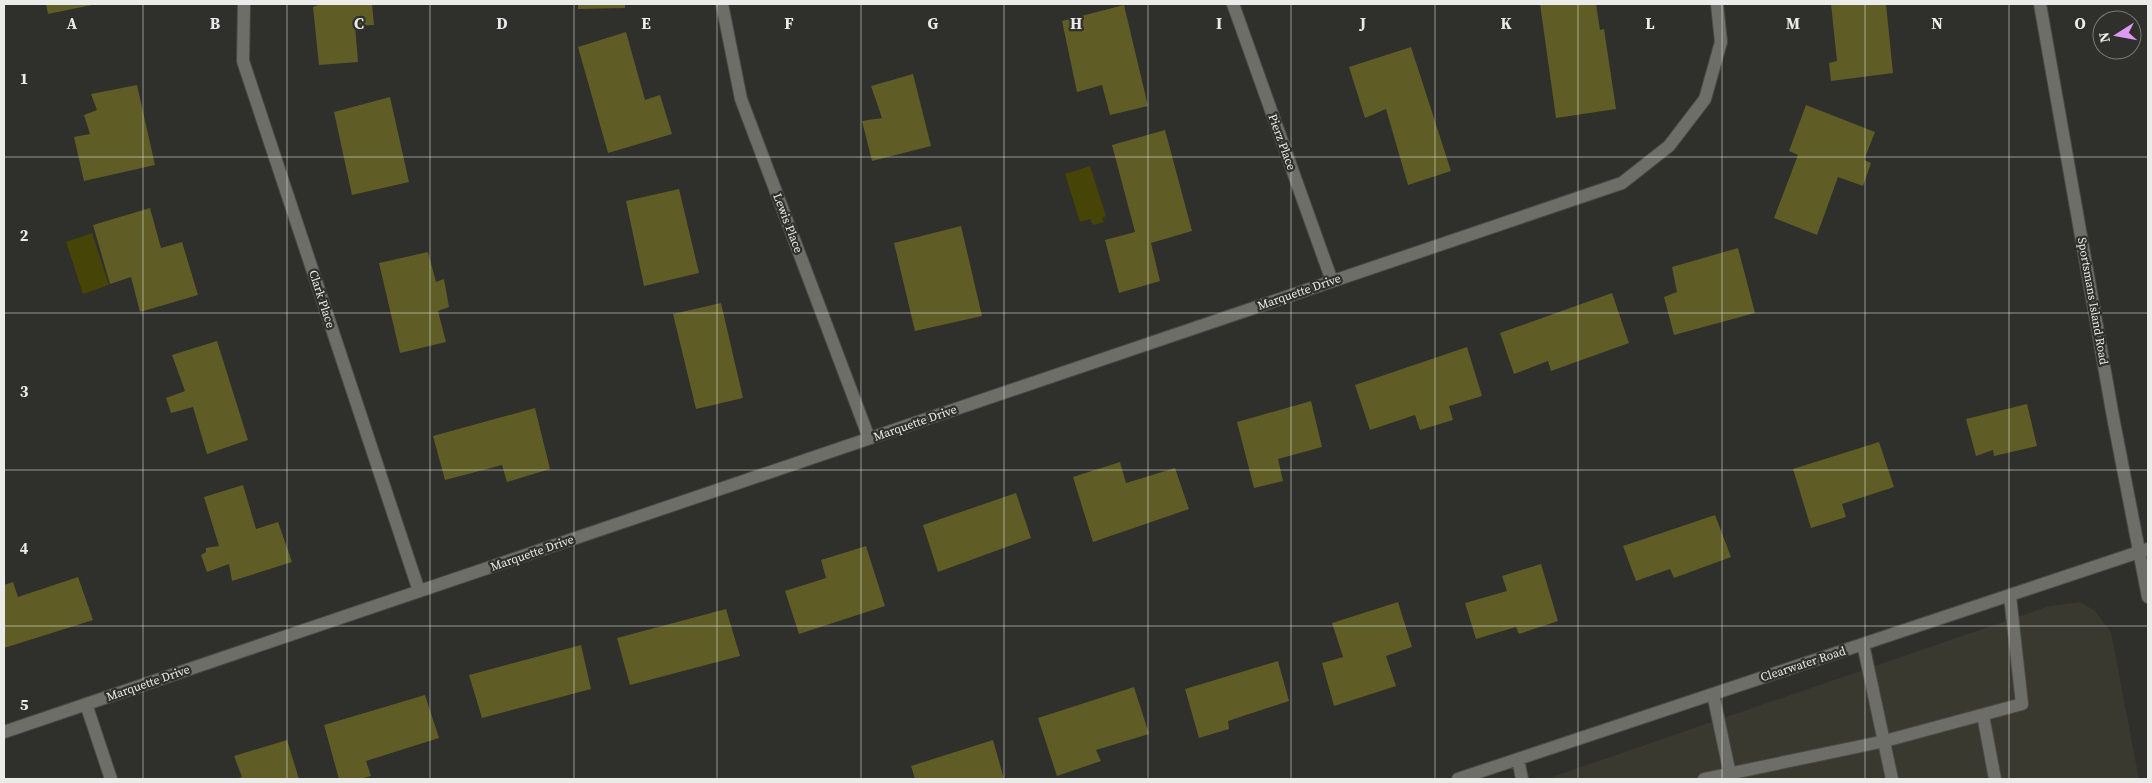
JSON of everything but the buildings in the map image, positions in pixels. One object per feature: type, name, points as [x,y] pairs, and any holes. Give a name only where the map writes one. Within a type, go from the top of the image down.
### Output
[{"type":"street","name":"Clark Place","points":[[244,4],[243,61],[419,591]]},
{"type":"street","name":"Lewis Place","points":[[722,4],[740,99],[870,438]]},
{"type":"street","name":"Pierz Place","points":[[1233,4],[1332,281]]},
{"type":"street","name":"Marquette Drive","points":[[4,732],[1622,182],[1669,146],[1705,100],[1721,42],[1717,4]]},
{"type":"street","name":"Sportsmans Island Road","points":[[2040,4],[2143,551],[2148,597]]},
{"type":"street","name":"Clearwater Road","points":[[1458,779],[2143,551]]},
{"type":"street","points":[[1704,779],[1730,776],[1884,741],[2022,704],[2010,596]]},
{"type":"street","points":[[1863,644],[1892,779]]},
{"type":"street","points":[[1713,694],[1730,776]]},
{"type":"street","points":[[86,704],[111,779]]},
{"type":"street","points":[[1983,715],[1995,779]]},
{"type":"street","points":[[1518,759],[1522,779]]},
{"type":"shaded area","points":[[1090,166],[1106,216],[1102,218],[1104,222],[1093,225],[1090,219],[1080,222],[1065,174]]},
{"type":"shaded area","points":[[92,233],[109,285],[83,294],[66,242]]},
{"type":"shaded area","points":[[2080,602],[2094,610],[2111,632],[2139,779],[1546,779],[2049,606]]}]
